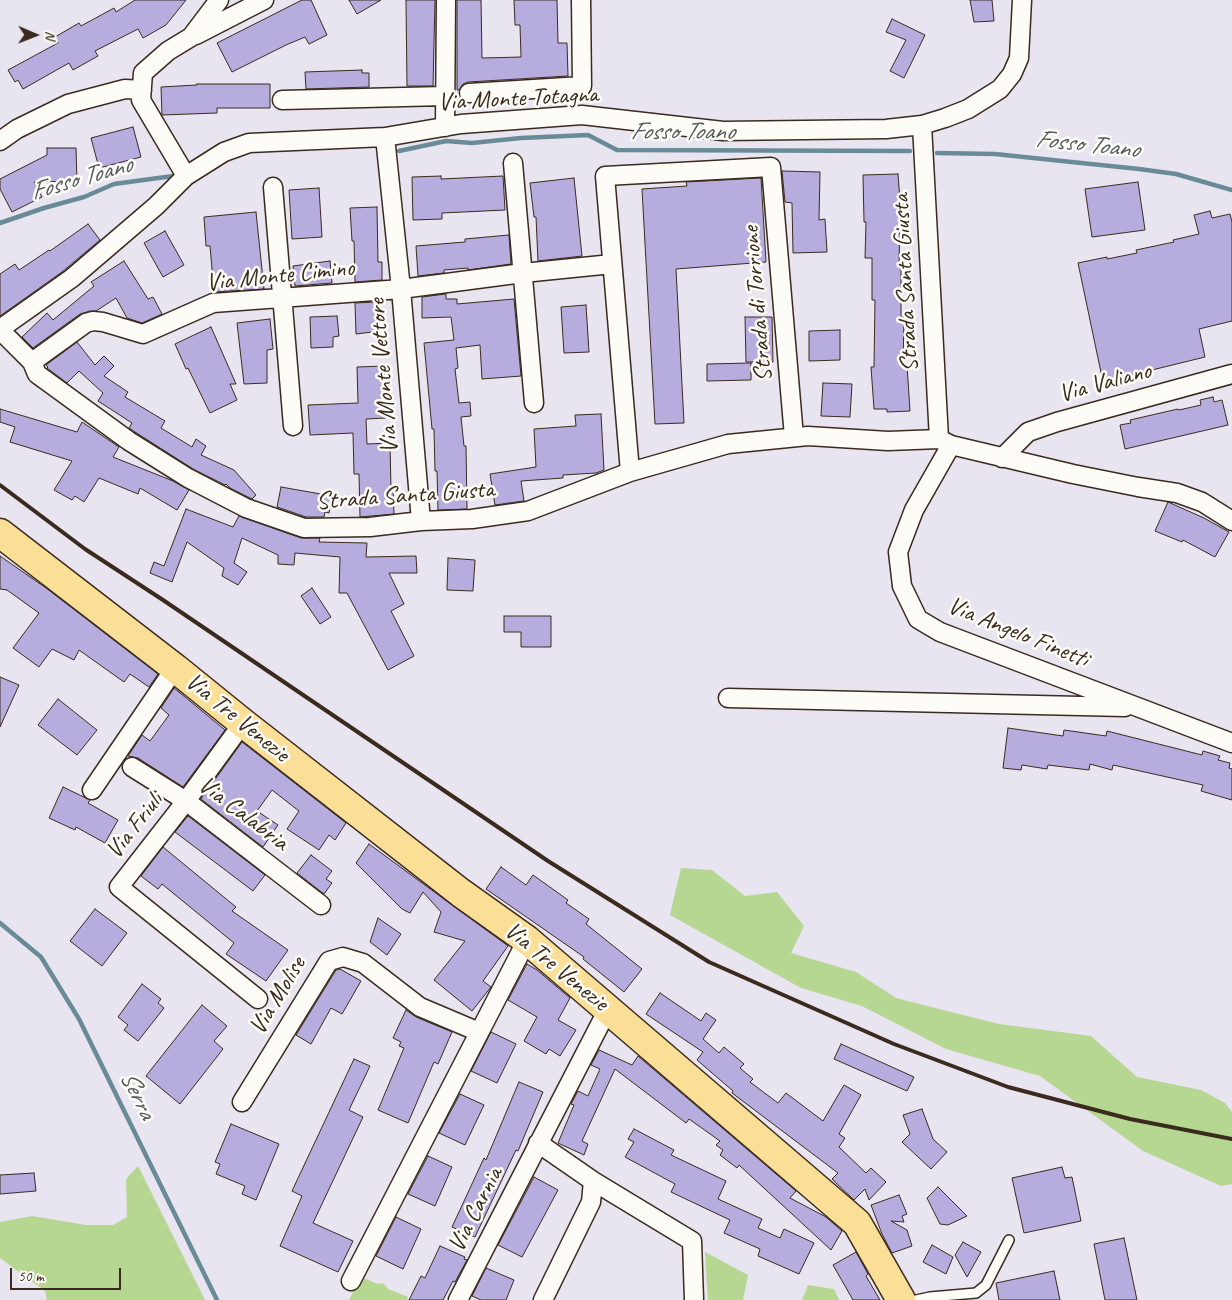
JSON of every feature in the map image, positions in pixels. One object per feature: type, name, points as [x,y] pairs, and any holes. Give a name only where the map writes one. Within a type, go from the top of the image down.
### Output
[{"type":"main road","name":"Via Tre Venezie","points":[[0,533],[461,893],[527,940],[857,1223],[901,1300]]},
{"type":"street","points":[[191,37],[219,0]]},
{"type":"street","points":[[186,176],[142,100],[143,73],[168,51],[191,37],[264,0]]},
{"type":"street","points":[[445,127],[446,0]]},
{"type":"street","points":[[581,0],[582,115]]},
{"type":"street","name":"Via Monte Totagna","points":[[0,330],[72,278],[156,206],[186,176],[224,152],[249,143],[385,136],[461,124],[582,115],[723,131],[886,129],[922,125],[968,109],[1000,89],[1012,74],[1019,58],[1022,0]]},
{"type":"street","points":[[469,93],[582,86]]},
{"type":"street","points":[[0,141],[17,129],[68,104],[125,89],[142,90]]},
{"type":"street","points":[[282,100],[445,96]]},
{"type":"street","name":"Strada Santa Giusta","points":[[922,125],[945,442]]},
{"type":"street","name":"Via Monte Vettore","points":[[385,136],[401,289],[421,521]]},
{"type":"street","points":[[513,163],[534,403]]},
{"type":"street","name":"Strada di Torrione","points":[[612,264],[605,176],[771,167],[794,437]]},
{"type":"street","points":[[273,187],[293,426]]},
{"type":"street","points":[[612,264],[630,472]]},
{"type":"street","name":"Via Monte Cimino","points":[[32,362],[86,323],[93,321],[103,322],[143,334],[213,303],[401,289],[523,273],[612,264]]},
{"type":"street","name":"Strada Santa Giusta","points":[[0,330],[32,362],[37,374],[129,441],[188,478],[246,508],[304,528],[370,526],[472,519],[528,511],[630,472],[728,444],[808,436],[945,442],[1002,458],[1101,480],[1177,493],[1202,502],[1232,521]]},
{"type":"street","name":"Via Valiano","points":[[1002,458],[1028,432],[1057,422],[1232,374]]},
{"type":"street","name":"Via Angelo Finetti","points":[[945,442],[914,510],[898,552],[902,586],[918,619],[940,632],[1232,743]]},
{"type":"street","name":"Via Tre Venezie","points":[[92,790],[175,668]]},
{"type":"street","name":"Via Angelo Finetti","points":[[728,698],[1138,707]]},
{"type":"street","name":"Via Friuli","points":[[243,723],[186,801],[119,887],[258,999]]},
{"type":"street","name":"Via Calabria","points":[[132,767],[186,801],[321,905]]},
{"type":"street","points":[[351,1282],[527,940]]},
{"type":"street","name":"Via Molise","points":[[242,1102],[329,961],[343,957],[363,963],[420,1007],[480,1032]]},
{"type":"street","name":"Via Carnia","points":[[458,1300],[608,1009]]},
{"type":"street","points":[[538,1143],[593,1181],[692,1241],[694,1300]]},
{"type":"street","points":[[543,1300],[591,1202],[593,1181]]},
{"type":"lane","points":[[916,1300],[976,1293],[990,1280],[1009,1240]]},
{"type":"green space","points":[[681,868],[712,870],[745,896],[777,892],[804,926],[791,953],[856,972],[896,998],[999,1024],[1091,1036],[1137,1077],[1201,1090],[1225,1103],[1232,1112],[1232,1184],[1221,1186],[1143,1151],[1040,1076],[946,1049],[862,1006],[801,988],[670,915]]},
{"type":"green space","points":[[138,1166],[205,1300],[47,1300],[45,1291],[0,1258],[0,1222],[32,1216],[86,1225],[113,1225],[127,1217],[126,1179]]},
{"type":"green space","points":[[705,1252],[748,1275],[743,1300],[708,1300]]},
{"type":"green space","points":[[361,1277],[378,1284],[383,1283],[388,1289],[408,1297],[407,1300],[349,1300]]},
{"type":"green space","points":[[808,1285],[834,1289],[839,1300],[802,1300]]},
{"type":"building","points":[[135,0],[186,0],[166,25],[143,38],[138,29],[95,51],[98,56],[73,70],[69,63],[23,89],[18,80],[15,82],[8,70],[58,43],[55,37],[79,23],[81,26],[114,8],[116,12]]},
{"type":"building","points":[[302,0],[311,0],[327,35],[309,44],[305,37],[232,72],[217,43]]},
{"type":"building","points":[[349,0],[381,0],[357,14]]},
{"type":"building","points":[[406,0],[435,0],[433,86],[407,86]]},
{"type":"building","points":[[457,0],[481,0],[482,58],[521,57],[520,25],[515,25],[514,0],[557,0],[558,43],[567,43],[568,76],[468,82],[457,90]]},
{"type":"building","points":[[970,0],[992,0],[994,21],[974,22]]},
{"type":"building","points":[[892,19],[925,35],[904,78],[890,71],[906,40],[886,32]]},
{"type":"building","points":[[362,70],[362,73],[369,73],[369,87],[306,89],[305,72]]},
{"type":"building","points":[[197,84],[270,84],[270,108],[217,108],[217,113],[162,115],[161,87]]},
{"type":"building","points":[[133,127],[141,157],[99,168],[91,138]]},
{"type":"building","points":[[47,148],[76,148],[77,181],[34,182],[42,197],[12,212],[0,189],[0,179],[47,155]]},
{"type":"building","points":[[782,171],[820,172],[819,220],[825,219],[827,252],[793,253],[792,203],[785,202]]},
{"type":"building","points":[[898,174],[900,201],[903,200],[903,213],[900,213],[899,267],[901,267],[901,317],[904,317],[903,365],[907,365],[910,411],[887,412],[887,409],[874,409],[871,367],[874,367],[875,300],[872,300],[872,258],[865,258],[866,222],[864,222],[863,175]]},
{"type":"building","points":[[441,176],[441,179],[503,176],[505,210],[442,213],[442,219],[413,220],[412,177]]},
{"type":"building","points":[[574,178],[582,256],[538,261],[536,217],[534,217],[530,183]]},
{"type":"building","points":[[761,178],[766,262],[676,269],[684,423],[655,424],[642,189],[687,186],[686,182]]},
{"type":"building","points":[[1138,182],[1145,230],[1092,237],[1085,189]]},
{"type":"building","points":[[319,188],[322,237],[292,239],[289,190]]},
{"type":"building","points":[[377,207],[378,262],[382,262],[382,280],[355,282],[354,241],[352,241],[350,208]]},
{"type":"building","points":[[1210,211],[1212,218],[1230,214],[1232,222],[1232,321],[1199,329],[1205,357],[1103,382],[1078,263],[1137,253],[1136,250],[1174,242],[1173,240],[1199,234],[1194,215]]},
{"type":"building","points":[[256,212],[264,289],[214,292],[210,246],[206,246],[204,217]]},
{"type":"building","points":[[88,224],[100,240],[62,272],[0,316],[0,274],[15,264],[19,270]]},
{"type":"building","points":[[165,231],[184,265],[163,277],[144,243]]},
{"type":"building","points":[[509,235],[511,264],[468,270],[468,268],[444,270],[444,273],[418,276],[416,246],[465,242],[465,239]]},
{"type":"building","points":[[124,261],[148,299],[153,297],[162,314],[142,323],[127,318],[116,298],[96,311],[80,314],[33,348],[22,337],[47,313],[53,320],[94,286],[91,282]]},
{"type":"building","points":[[330,261],[332,283],[295,286],[293,266]]},
{"type":"building","points":[[446,294],[446,299],[457,299],[457,304],[514,299],[521,376],[482,379],[480,345],[456,348],[458,368],[455,369],[459,403],[470,402],[471,416],[461,417],[464,446],[466,446],[467,509],[438,510],[434,429],[432,429],[424,343],[454,340],[451,317],[422,318],[422,297]]},
{"type":"building","points":[[376,302],[380,331],[356,334],[355,303]]},
{"type":"building","points":[[586,305],[589,352],[564,353],[561,307]]},
{"type":"building","points":[[337,316],[339,336],[333,337],[333,347],[311,348],[310,317]]},
{"type":"building","points":[[745,317],[772,317],[773,362],[746,362]]},
{"type":"building","points":[[270,319],[273,349],[267,350],[267,383],[244,384],[237,323]]},
{"type":"building","points":[[211,327],[236,384],[230,384],[237,400],[210,413],[175,344]]},
{"type":"building","points":[[840,330],[840,360],[809,361],[809,331]]},
{"type":"building","points":[[77,342],[95,365],[104,356],[114,366],[104,376],[128,392],[125,397],[165,421],[161,428],[192,447],[196,439],[206,446],[201,455],[234,470],[256,495],[252,499],[226,484],[193,469],[129,428],[132,423],[98,401],[103,393],[79,371],[67,383],[47,368],[46,365]]},
{"type":"building","points":[[751,363],[751,380],[707,381],[707,364]]},
{"type":"building","points":[[384,366],[386,418],[366,419],[367,444],[390,443],[391,489],[393,489],[394,514],[360,517],[359,474],[354,474],[353,433],[310,435],[308,405],[358,403],[357,367]]},
{"type":"building","points":[[823,383],[852,384],[850,417],[821,416]]},
{"type":"building","points":[[1213,397],[1214,402],[1222,400],[1228,425],[1125,449],[1120,425],[1131,423],[1130,420],[1201,405],[1200,400]]},
{"type":"building","points":[[0,409],[77,432],[82,422],[119,447],[113,457],[173,481],[189,490],[177,510],[140,488],[138,494],[99,478],[84,502],[75,496],[72,500],[54,490],[72,461],[10,442],[15,427],[0,422]]},
{"type":"building","points":[[601,414],[604,470],[596,473],[563,475],[563,478],[521,481],[524,501],[495,505],[490,474],[536,467],[534,429],[576,426],[575,415]]},
{"type":"building","points":[[281,487],[332,496],[329,513],[325,512],[324,517],[306,517],[277,507]]},
{"type":"building","points":[[1168,502],[1204,518],[1229,532],[1215,557],[1183,540],[1182,542],[1155,531]]},
{"type":"building","points":[[186,509],[233,527],[239,516],[301,538],[320,538],[319,542],[367,543],[366,557],[416,556],[417,573],[389,573],[404,604],[391,611],[414,656],[388,670],[347,593],[339,593],[340,557],[295,553],[294,565],[278,564],[278,555],[242,538],[234,563],[247,572],[238,585],[222,576],[224,568],[187,542],[172,582],[150,573],[154,562],[164,566]]},
{"type":"building","points":[[0,556],[46,588],[158,674],[149,687],[130,674],[124,682],[79,650],[74,660],[52,649],[39,667],[13,648],[39,613],[7,590],[0,589]]},
{"type":"building","points":[[448,558],[475,560],[473,591],[447,590]]},
{"type":"building","points":[[312,588],[331,617],[320,624],[301,596]]},
{"type":"building","points":[[504,616],[551,616],[551,647],[521,647],[521,632],[504,632]]},
{"type":"building","points":[[0,677],[19,685],[0,727]]},
{"type":"building","points":[[174,688],[225,730],[183,787],[138,758],[128,756],[142,735],[150,741],[169,715],[161,708]]},
{"type":"building","points":[[58,699],[97,730],[77,755],[38,725]]},
{"type":"building","points":[[1008,728],[1063,736],[1064,730],[1106,736],[1107,731],[1202,755],[1203,751],[1220,756],[1218,760],[1230,763],[1229,768],[1232,769],[1232,800],[1201,791],[1203,785],[1113,765],[1112,770],[1090,764],[1089,770],[1048,765],[1047,769],[1022,765],[1021,770],[1003,768]]},
{"type":"building","points":[[242,742],[346,823],[335,840],[329,835],[319,850],[287,829],[299,811],[272,790],[257,811],[278,825],[263,847],[201,799]]},
{"type":"building","points":[[63,787],[90,800],[88,803],[118,820],[105,843],[76,827],[75,830],[49,818]]},
{"type":"building","points":[[188,816],[265,875],[253,891],[175,832]]},
{"type":"building","points":[[369,844],[508,946],[483,981],[491,987],[472,1011],[434,980],[465,941],[434,932],[441,912],[423,892],[410,913],[402,909],[356,863]]},
{"type":"building","points":[[163,847],[236,907],[232,911],[288,950],[266,981],[226,954],[234,943],[162,884],[158,889],[141,876]]},
{"type":"building","points":[[311,855],[332,871],[326,879],[332,883],[324,894],[297,873]]},
{"type":"building","points":[[501,867],[526,885],[533,875],[568,900],[566,903],[589,919],[586,924],[642,969],[624,992],[583,959],[584,957],[486,889]]},
{"type":"building","points":[[95,909],[127,933],[102,966],[70,941]]},
{"type":"building","points":[[378,918],[401,934],[387,955],[370,942]]},
{"type":"building","points":[[527,964],[570,998],[558,1020],[576,1030],[560,1056],[549,1049],[546,1054],[524,1041],[537,1017],[508,1000]]},
{"type":"building","points":[[340,969],[361,981],[342,1014],[331,1008],[311,1044],[296,1035],[336,970]]},
{"type":"building","points":[[142,984],[161,999],[158,1003],[164,1008],[138,1041],[124,1030],[128,1025],[118,1017]]},
{"type":"building","points":[[660,993],[701,1021],[706,1013],[716,1020],[703,1039],[719,1053],[724,1047],[744,1064],[740,1068],[753,1079],[750,1082],[778,1103],[786,1093],[823,1121],[844,1085],[861,1095],[839,1134],[845,1138],[839,1147],[866,1173],[871,1168],[886,1182],[869,1200],[865,1189],[854,1200],[832,1179],[838,1173],[732,1093],[733,1091],[697,1060],[703,1052],[646,1014]]},
{"type":"building","points":[[202,1005],[227,1026],[214,1041],[223,1049],[180,1104],[146,1076]]},
{"type":"building","points":[[406,1010],[416,1017],[452,1032],[438,1064],[434,1062],[408,1123],[378,1110],[404,1048],[399,1046],[401,1042],[393,1038]]},
{"type":"building","points":[[491,1032],[516,1044],[497,1083],[471,1071]]},
{"type":"building","points":[[841,1044],[914,1077],[907,1091],[834,1059]]},
{"type":"building","points":[[599,1050],[632,1065],[638,1056],[796,1191],[790,1198],[826,1217],[842,1231],[831,1250],[739,1165],[737,1168],[720,1155],[723,1150],[716,1145],[720,1141],[689,1119],[686,1123],[615,1069],[582,1141],[588,1144],[584,1155],[558,1143],[574,1105],[571,1104],[578,1091],[588,1096],[600,1069],[591,1065]]},
{"type":"building","points":[[354,1059],[370,1066],[349,1110],[363,1117],[313,1223],[353,1241],[338,1272],[280,1246],[302,1196],[292,1191]]},
{"type":"building","points":[[519,1082],[543,1092],[518,1151],[516,1150],[475,1237],[452,1227],[484,1158],[486,1160]]},
{"type":"building","points":[[460,1094],[484,1105],[465,1145],[439,1133]]},
{"type":"building","points":[[922,1109],[933,1139],[947,1152],[931,1169],[902,1142],[910,1134],[903,1115]]},
{"type":"building","points":[[231,1124],[279,1144],[256,1200],[242,1194],[245,1186],[216,1174],[220,1164],[215,1162]]},
{"type":"building","points":[[634,1129],[674,1150],[671,1155],[726,1181],[718,1199],[762,1219],[758,1228],[780,1238],[784,1229],[814,1243],[799,1274],[758,1256],[760,1249],[724,1233],[730,1220],[671,1192],[675,1184],[625,1157],[634,1142],[628,1139]]},
{"type":"building","points":[[428,1156],[452,1167],[435,1206],[408,1194]]},
{"type":"building","points":[[1062,1167],[1065,1178],[1072,1177],[1081,1221],[1024,1233],[1012,1178]]},
{"type":"building","points":[[34,1173],[36,1191],[0,1194],[0,1175]]},
{"type":"building","points":[[534,1177],[558,1190],[522,1257],[498,1245]]},
{"type":"building","points":[[938,1187],[967,1216],[948,1225],[940,1224],[927,1198]]},
{"type":"building","points":[[899,1195],[907,1214],[902,1216],[904,1222],[891,1221],[907,1230],[912,1246],[892,1253],[882,1234],[871,1205]]},
{"type":"building","points":[[396,1217],[421,1229],[403,1269],[376,1256]]},
{"type":"building","points":[[1124,1238],[1137,1300],[1105,1300],[1094,1244]]},
{"type":"building","points":[[963,1242],[981,1252],[967,1277],[955,1255]]},
{"type":"building","points":[[932,1245],[953,1257],[946,1274],[923,1262]]},
{"type":"building","points":[[440,1246],[465,1257],[464,1259],[467,1260],[455,1282],[453,1281],[443,1300],[409,1300],[421,1276],[425,1278]]},
{"type":"building","points":[[856,1252],[868,1274],[866,1276],[880,1300],[853,1300],[833,1265]]},
{"type":"building","points":[[486,1268],[514,1280],[506,1300],[481,1300],[472,1296]]},
{"type":"building","points":[[1054,1271],[1060,1300],[999,1300],[996,1283]]},
{"type":"waterway","name":"Fosso Toano","points":[[399,151],[446,141],[472,143],[521,138],[588,135],[617,150],[910,151]]},
{"type":"waterway","name":"Fosso Toano","points":[[937,153],[995,154],[1139,169],[1176,174],[1232,190]]},
{"type":"waterway","name":"Fosso Toano","points":[[0,223],[84,197],[114,184],[173,176]]},
{"type":"waterway","name":"Serra","points":[[0,923],[41,957],[79,1019],[217,1300]]},
{"type":"railway","points":[[0,485],[85,549],[548,861],[709,962],[894,1044],[1008,1087],[1130,1119],[1232,1139]]}]
